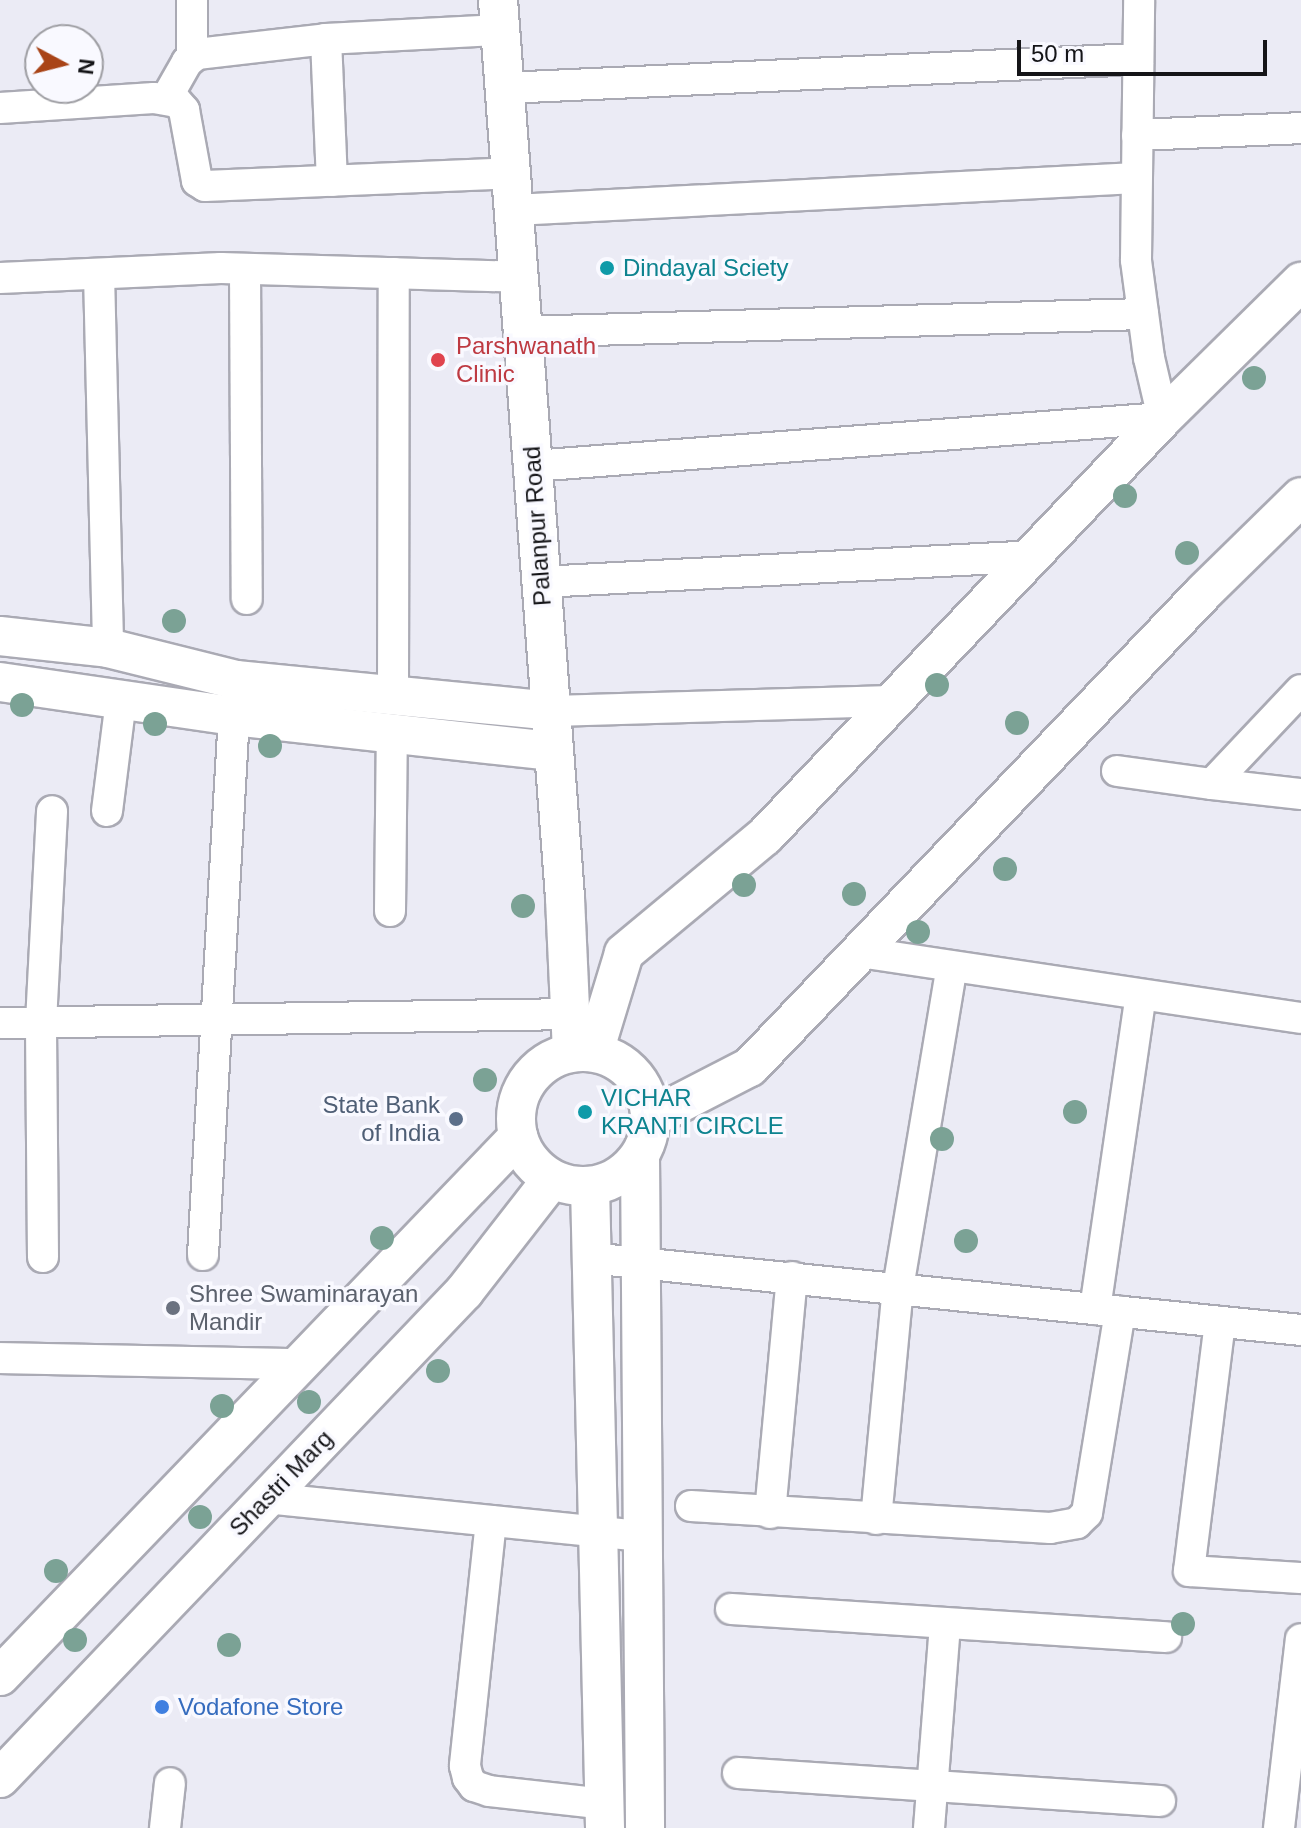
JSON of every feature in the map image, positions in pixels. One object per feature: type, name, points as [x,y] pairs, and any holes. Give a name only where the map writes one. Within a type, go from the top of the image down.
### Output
[{"type":"street","points":[[166,99],[192,56],[192,0]]},
{"type":"street","points":[[1139,0],[1136,260],[1163,418]]},
{"type":"street","points":[[192,56],[499,15]]},
{"type":"street","name":"Palanpur Road","points":[[499,15],[551,711],[570,1014],[583,1052]]},
{"type":"street","points":[[326,39],[332,181]]},
{"type":"street","points":[[505,88],[1138,59]]},
{"type":"street","points":[[0,108],[166,99],[177,102],[184,110],[197,181],[205,186],[332,181],[512,191],[1136,178]]},
{"type":"street","points":[[1137,135],[1301,128]]},
{"type":"street","points":[[0,278],[245,269],[519,277]]},
{"type":"street","points":[[245,269],[247,599]]},
{"type":"street","points":[[390,911],[394,273]]},
{"type":"street","points":[[99,274],[108,648]]},
{"type":"street","points":[[583,1052],[624,953],[765,836],[1163,418],[1301,282]]},
{"type":"street","points":[[522,332],[1143,314]]},
{"type":"street","points":[[533,466],[1163,418]]},
{"type":"street","points":[[651,1118],[750,1067],[1205,591],[1301,497]]},
{"type":"street","points":[[541,582],[1032,556]]},
{"type":"street","points":[[0,636],[108,648],[553,751]]},
{"type":"street","points":[[0,682],[234,716],[893,701]]},
{"type":"street","points":[[1212,784],[1301,690]]},
{"type":"street","points":[[107,811],[121,700]]},
{"type":"street","points":[[203,1255],[234,716]]},
{"type":"street","points":[[1117,771],[1301,794]]},
{"type":"street","points":[[43,1257],[41,1022],[52,811]]},
{"type":"street","points":[[859,952],[1301,1018]]},
{"type":"street","points":[[876,1519],[898,1288],[952,966]]},
{"type":"street","points":[[691,1506],[1050,1528],[1077,1523],[1087,1513],[1141,995]]},
{"type":"street","points":[[0,1023],[570,1014]]},
{"type":"street","points":[[583,1052],[613,1058],[634,1075],[648,1100],[651,1118],[648,1138],[640,1156],[627,1171],[610,1182],[571,1186],[552,1179],[526,1155],[518,1137],[516,1115],[521,1093],[533,1074],[551,1059],[583,1052]]},
{"type":"street","points":[[0,1676],[518,1137]]},
{"type":"street","points":[[640,1156],[645,1828]]},
{"type":"street","name":"Shastri Marg","points":[[0,1778],[464,1292],[552,1179]]},
{"type":"street","points":[[491,1521],[465,1766],[468,1778],[474,1786],[489,1791],[605,1816],[589,1258],[590,1186]]},
{"type":"street","points":[[589,1258],[1301,1330]]},
{"type":"street","points":[[770,1513],[792,1277]]},
{"type":"street","points":[[1220,1322],[1189,1571],[1301,1578]]},
{"type":"street","points":[[0,1358],[298,1364]]},
{"type":"street","points":[[266,1498],[642,1536]]},
{"type":"street","points":[[731,1609],[1166,1637]]},
{"type":"street","points":[[929,1828],[945,1624]]},
{"type":"street","points":[[1279,1828],[1301,1639]]},
{"type":"street","points":[[738,1773],[1160,1801]]},
{"type":"street","points":[[165,1828],[170,1783]]},
{"type":"place","name":"Dindayal Sciety","points":[[607,268]]},
{"type":"place","name":"Parshwanath Clinic","points":[[438,360]]},
{"type":"place","name":"VICHAR KRANTI CIRCLE","points":[[585,1112]]},
{"type":"place","name":"State Bank of India","points":[[456,1119]]},
{"type":"place","name":"Shree Swaminarayan Mandir","points":[[173,1308]]},
{"type":"place","name":"Vodafone Store","points":[[162,1707]]}]
